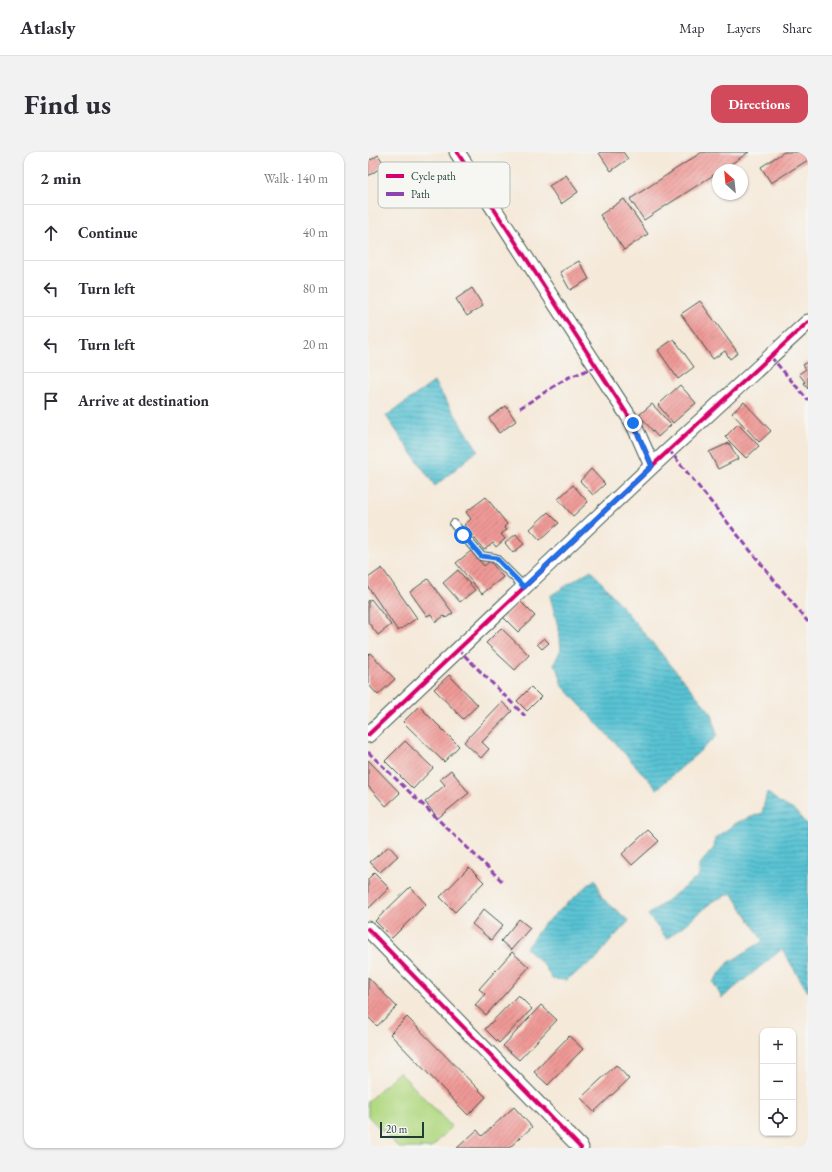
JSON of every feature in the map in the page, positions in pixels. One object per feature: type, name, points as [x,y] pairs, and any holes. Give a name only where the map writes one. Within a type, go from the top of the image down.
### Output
[{"type":"street","points":[[458,152],[464,162]]},
{"type":"street","points":[[494,208],[633,423],[652,466]]},
{"type":"street","points":[[368,734],[652,466],[808,322]]},
{"type":"street","points":[[368,929],[581,1148]]},
{"type":"lane","points":[[454,524],[481,556],[496,558],[524,587]]},
{"type":"green space","points":[[399,1072],[452,1127],[431,1148],[399,1148],[368,1116],[368,1101]]},
{"type":"water","points":[[434,382],[478,450],[435,486],[386,416]]},
{"type":"water","points":[[591,570],[712,714],[717,736],[657,789],[561,684],[560,675],[554,664],[561,649],[559,630],[550,596]]},
{"type":"water","points":[[767,792],[779,802],[795,811],[808,826],[808,992],[782,949],[722,998],[713,982],[728,963],[763,941],[732,893],[713,901],[667,939],[648,915],[699,876],[699,865],[714,848],[715,838],[738,822],[762,813]]},
{"type":"water","points":[[595,879],[602,898],[629,921],[595,960],[566,980],[552,979],[544,965],[526,948],[542,926]]},
{"type":"building","points":[[623,152],[628,159],[611,171],[599,153]]},
{"type":"building","points":[[702,152],[749,152],[731,164],[712,164],[712,176],[644,220],[630,199]]},
{"type":"building","points":[[784,152],[808,152],[808,160],[771,183],[761,167]]},
{"type":"building","points":[[378,155],[383,162],[378,162],[378,170],[368,176],[368,156],[371,160]]},
{"type":"building","points":[[566,175],[578,192],[561,204],[549,186]]},
{"type":"building","points":[[624,199],[648,234],[624,250],[600,215]]},
{"type":"building","points":[[579,261],[589,279],[570,290],[560,272]]},
{"type":"building","points":[[472,288],[483,306],[467,316],[456,299]]},
{"type":"building","points":[[700,301],[738,353],[730,359],[725,351],[713,359],[681,314]]},
{"type":"building","points":[[674,339],[694,367],[678,379],[658,350]]},
{"type":"building","points":[[808,361],[808,389],[799,374],[806,369],[803,365]]},
{"type":"building","points":[[680,385],[696,403],[673,423],[658,405]]},
{"type":"building","points":[[744,402],[771,431],[759,442],[732,413]]},
{"type":"building","points":[[652,404],[671,425],[658,437],[639,415]]},
{"type":"building","points":[[506,406],[516,421],[499,433],[489,418]]},
{"type":"building","points":[[738,424],[759,446],[746,458],[725,437]]},
{"type":"building","points":[[729,443],[738,459],[718,469],[709,452]]},
{"type":"building","points":[[591,469],[605,484],[593,495],[580,481]]},
{"type":"building","points":[[573,485],[588,502],[573,516],[558,499]]},
{"type":"building","points":[[486,497],[507,524],[504,527],[507,530],[501,534],[505,539],[496,547],[493,543],[484,550],[464,525],[471,519],[466,512]]},
{"type":"building","points":[[548,512],[559,523],[540,540],[530,529]]},
{"type":"building","points":[[516,534],[524,544],[513,553],[505,543]]},
{"type":"building","points":[[471,551],[484,566],[490,561],[503,577],[482,594],[456,563]]},
{"type":"building","points":[[382,568],[417,618],[398,631],[368,587],[368,578]]},
{"type":"building","points":[[458,570],[475,590],[460,602],[443,583]]},
{"type":"building","points":[[428,579],[453,613],[446,618],[444,616],[436,622],[431,614],[427,616],[410,592]]},
{"type":"building","points":[[371,599],[391,625],[378,635],[368,622],[368,601]]},
{"type":"building","points":[[520,601],[535,616],[518,632],[503,617]]},
{"type":"building","points":[[501,628],[529,655],[515,670],[486,643]]},
{"type":"building","points":[[544,638],[549,643],[542,649],[537,644]]},
{"type":"building","points":[[370,653],[395,679],[378,695],[368,684],[368,655]]},
{"type":"building","points":[[449,675],[478,705],[463,719],[434,689]]},
{"type":"building","points":[[531,687],[541,697],[527,711],[517,701]]},
{"type":"building","points":[[502,702],[512,711],[482,742],[489,749],[481,758],[464,742]]},
{"type":"building","points":[[419,706],[459,746],[444,762],[403,722]]},
{"type":"building","points":[[405,741],[433,768],[413,789],[385,761]]},
{"type":"building","points":[[368,760],[400,793],[386,806],[368,786]]},
{"type":"building","points":[[451,770],[469,793],[438,818],[425,802],[445,785],[440,779]]},
{"type":"building","points":[[648,830],[659,841],[632,865],[622,854]]},
{"type":"building","points":[[389,846],[398,856],[380,872],[370,862]]},
{"type":"building","points":[[469,867],[484,882],[455,912],[440,897]]},
{"type":"building","points":[[374,873],[389,888],[368,909],[368,879]]},
{"type":"building","points":[[410,887],[426,904],[392,938],[375,921]]},
{"type":"building","points":[[484,909],[503,925],[491,940],[472,924]]},
{"type":"building","points":[[519,919],[530,928],[511,950],[501,941]]},
{"type":"building","points":[[512,952],[529,967],[486,1015],[475,1005],[485,994],[479,989]]},
{"type":"building","points":[[368,977],[397,1007],[377,1026],[368,1017]]},
{"type":"building","points":[[518,995],[532,1009],[499,1043],[485,1029]]},
{"type":"building","points":[[541,1005],[557,1020],[519,1060],[503,1046]]},
{"type":"building","points":[[407,1017],[486,1097],[468,1115],[390,1034]]},
{"type":"building","points":[[569,1036],[583,1049],[548,1085],[534,1072]]},
{"type":"building","points":[[616,1065],[629,1079],[594,1112],[581,1098]]},
{"type":"building","points":[[514,1107],[532,1127],[509,1148],[457,1148],[477,1130],[482,1136]]},
{"type":"marked path","points":[[771,357],[808,400]]},
{"type":"marked path","points":[[520,408],[567,378],[596,367]]},
{"type":"marked path","points":[[669,450],[808,622]]},
{"type":"marked path","points":[[458,649],[525,716]]},
{"type":"marked path","points":[[368,752],[503,882]]},
{"type":"cycle path","points":[[457,152],[463,162]]},
{"type":"cycle path","points":[[493,208],[633,423],[652,466]]},
{"type":"cycle path","points":[[368,735],[652,466],[808,322]]},
{"type":"cycle path","points":[[368,929],[581,1148]]},
{"type":"route","points":[[463,535],[481,556],[496,558],[524,587],[652,466],[633,423]]}]
